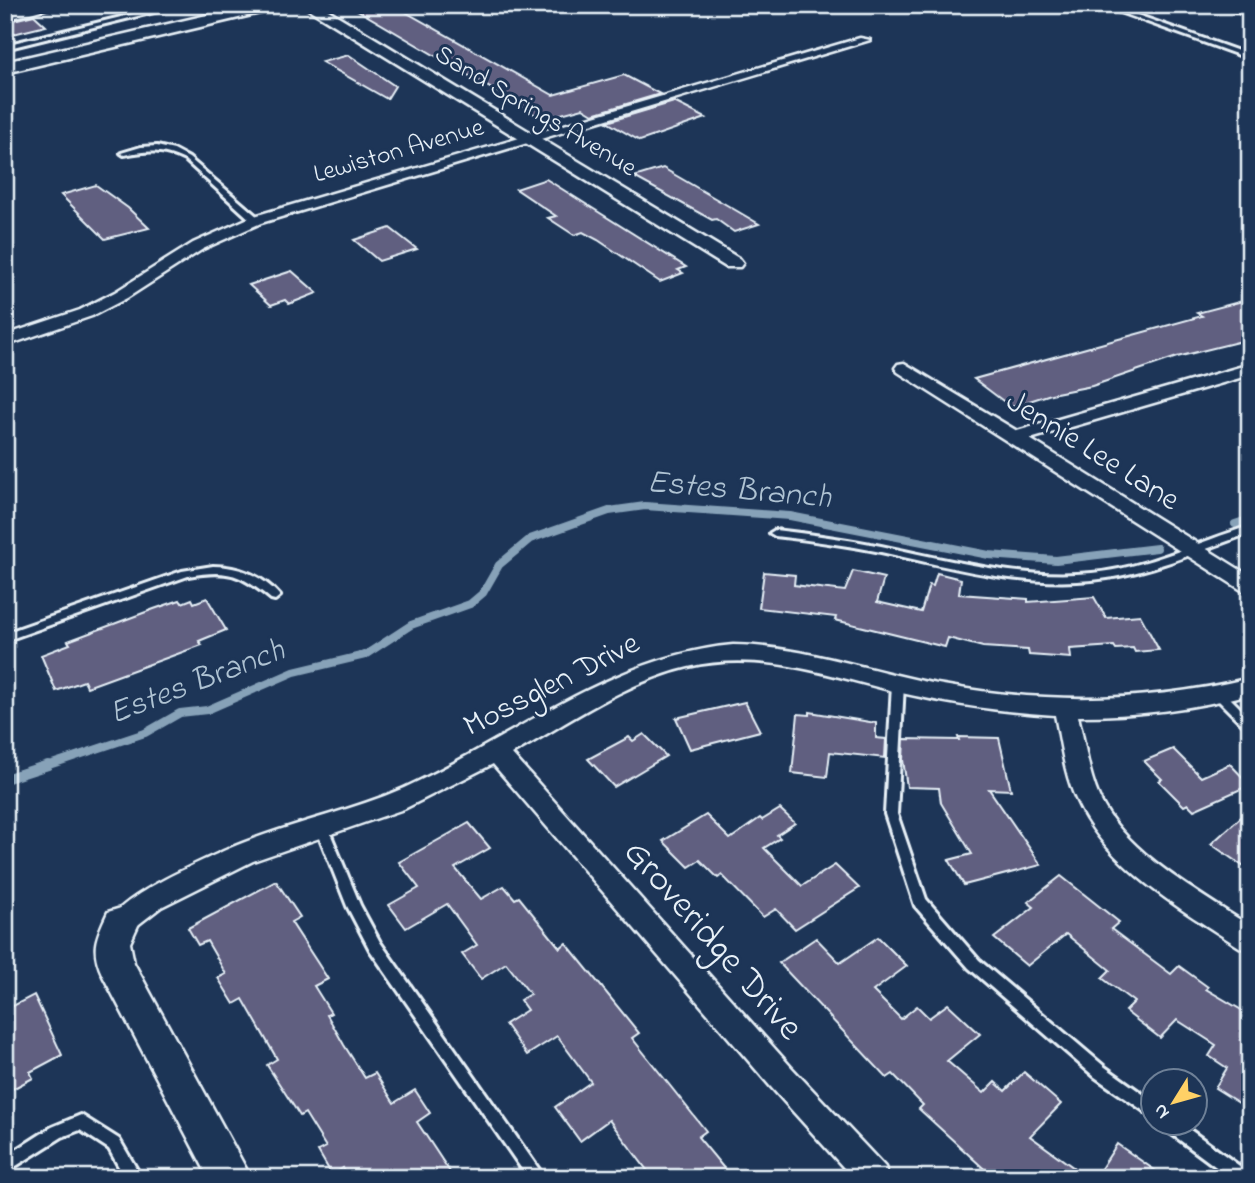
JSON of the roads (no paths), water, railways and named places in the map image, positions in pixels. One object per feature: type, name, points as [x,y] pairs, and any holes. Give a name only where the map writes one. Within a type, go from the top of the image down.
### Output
[{"type":"main road","points":[[5,56],[226,5]]},
{"type":"main road","points":[[5,68],[274,5]]},
{"type":"street","points":[[5,17],[54,5]]},
{"type":"street","name":"Sand Springs Avenue","points":[[309,5],[733,263]]},
{"type":"street","points":[[1222,5],[1250,14]]},
{"type":"street","name":"Lewiston Avenue","points":[[5,341],[86,313],[121,295],[198,246],[256,220],[864,40]]},
{"type":"street","name":"Jennie Lee Lane","points":[[904,368],[1250,586]]},
{"type":"street","points":[[1014,439],[1250,369]]},
{"type":"street","name":"Mossglen Drive","points":[[121,923],[145,903],[239,855],[322,828],[411,794],[496,752],[620,684],[670,664],[706,655],[735,652],[769,654],[819,662],[898,684],[979,700],[1065,709],[1179,704],[1250,686]]},
{"type":"street","points":[[1065,709],[1088,798],[1098,818],[1123,847],[1164,881],[1250,940]]},
{"type":"street","name":"Groveridge Drive","points":[[496,752],[780,1077],[874,1178]]},
{"type":"street","points":[[121,923],[112,943],[116,965],[231,1178]]},
{"type":"lane","points":[[5,47],[179,5]]},
{"type":"lane","points":[[1103,5],[1250,57]]},
{"type":"lane","points":[[124,153],[148,147],[175,152],[256,220]]},
{"type":"lane","points":[[775,533],[837,541],[962,569],[1016,577],[1068,578],[1122,572],[1250,529]]},
{"type":"lane","points":[[5,637],[186,573],[213,567],[242,572],[275,596]]},
{"type":"lane","points":[[898,684],[891,814],[920,902],[974,964],[1100,1072],[1140,1101]]},
{"type":"lane","points":[[1220,695],[1250,725]]},
{"type":"lane","points":[[322,828],[354,906],[375,946],[537,1178]]},
{"type":"lane","points":[[5,1166],[57,1132],[81,1122],[114,1144],[134,1178]]},
{"type":"lane","points":[[1189,1138],[1244,1178]]},
{"type":"waterway","name":"Estes Branch","points":[[43,767],[145,733],[180,713],[207,710],[294,672],[365,655],[411,625],[470,604],[483,593],[499,565],[530,539],[609,511],[645,506],[790,516],[989,555],[1056,560],[1157,548]]},
{"type":"waterway","name":"Estes Branch","points":[[1235,524],[1250,519]]},
{"type":"waterway","name":"Estes Branch","points":[[5,779],[48,765]]}]
